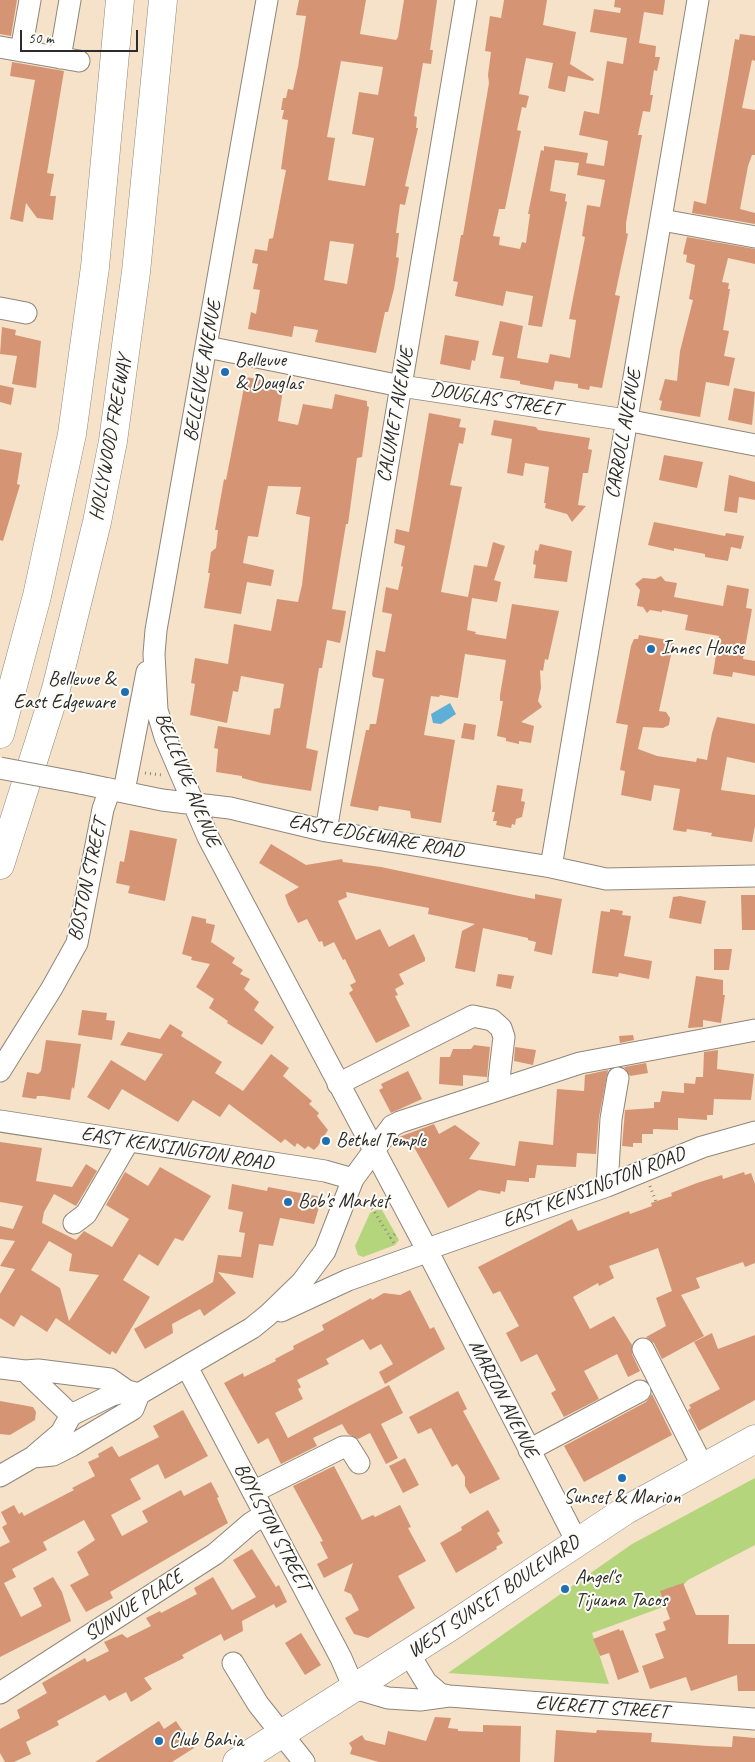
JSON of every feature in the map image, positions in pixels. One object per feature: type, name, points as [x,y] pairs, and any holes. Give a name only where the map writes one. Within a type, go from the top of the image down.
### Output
[{"type":"main road","name":"HOLLYWOOD FREEWAY","points":[[0,734],[37,596],[72,434],[96,267],[120,0]]},
{"type":"main road","name":"HOLLYWOOD FREEWAY","points":[[0,865],[56,689],[97,522],[112,441],[136,272],[163,0]]},
{"type":"main road","name":"WEST SUNSET BOULEVARD","points":[[237,1762],[409,1654],[649,1495],[755,1440]]},
{"type":"street","points":[[22,51],[30,0]]},
{"type":"street","points":[[0,47],[70,59],[70,0]]},
{"type":"street","name":"BELLEVUE AVENUE","points":[[267,0],[156,630],[154,654],[157,710],[165,736],[193,804],[240,899],[374,1151]]},
{"type":"street","name":"CALUMET AVENUE","points":[[326,831],[466,0]]},
{"type":"street","name":"CARROLL AVENUE","points":[[551,867],[698,0]]},
{"type":"street","points":[[662,220],[755,236]]},
{"type":"street","points":[[0,308],[26,313]]},
{"type":"street","name":"DOUGLAS STREET","points":[[207,347],[402,386],[626,420],[755,445]]},
{"type":"street","name":"BOSTON STREET","points":[[0,1071],[52,988],[77,943],[103,809],[117,790],[156,630]]},
{"type":"street","name":"EAST EDGEWARE ROAD","points":[[0,768],[162,800],[230,808],[326,831],[551,867],[606,878],[755,876]]},
{"type":"street","points":[[338,1084],[474,1016],[492,1020],[502,1028],[504,1038],[499,1079],[502,1088]]},
{"type":"street","points":[[0,1476],[33,1456],[61,1433],[71,1415],[112,1395],[133,1393],[187,1367],[252,1328],[302,1282],[324,1251],[353,1180],[392,1126],[580,1063],[755,1030]]},
{"type":"street","points":[[608,1186],[611,1119],[618,1078]]},
{"type":"street","name":"EAST KENSINGTON ROAD","points":[[0,1121],[325,1171],[353,1180]]},
{"type":"street","name":"EAST KENSINGTON ROAD","points":[[252,1328],[290,1306],[348,1280],[608,1186],[702,1148],[755,1132]]},
{"type":"street","points":[[74,1223],[86,1214],[128,1142]]},
{"type":"street","name":"MARION AVENUE","points":[[374,1151],[577,1542]]},
{"type":"street","points":[[643,1349],[703,1467]]},
{"type":"street","name":"BOYLSTON STREET","points":[[187,1367],[341,1658],[354,1688]]},
{"type":"street","points":[[0,1368],[25,1372],[38,1370],[110,1379],[133,1393]]},
{"type":"street","points":[[25,1372],[71,1415]]},
{"type":"street","points":[[529,1450],[640,1391]]},
{"type":"street","points":[[33,1456],[53,1455],[133,1409],[133,1393]]},
{"type":"street","points":[[253,1492],[343,1447],[349,1447],[359,1463]]},
{"type":"street","name":"SUNVUE PLACE","points":[[0,1693],[215,1554],[250,1523],[264,1515]]},
{"type":"street","name":"EVERETT STREET","points":[[409,1654],[426,1682],[440,1694],[449,1696],[755,1718]]},
{"type":"street","points":[[233,1663],[281,1734],[304,1762]]},
{"type":"street","name":"EVERETT STREET","points":[[354,1688],[388,1698],[420,1700],[449,1696]]},
{"type":"path","points":[[650,1185],[656,1202]]},
{"type":"path","points":[[372,1208],[395,1245]]},
{"type":"path","points":[[390,1238],[395,1234]]},
{"type":"green space","points":[[382,1210],[399,1240],[395,1245],[363,1257],[358,1255],[355,1246],[370,1213]]},
{"type":"green space","points":[[755,1478],[755,1545],[688,1580],[663,1607],[592,1633],[609,1684],[448,1673],[632,1544]]},
{"type":"water","points":[[450,703],[456,714],[441,724],[433,723],[431,714]]},
{"type":"building","points":[[0,0],[17,0],[11,36],[0,34]]},
{"type":"building","points":[[299,0],[366,0],[360,34],[396,40],[404,0],[437,0],[430,50],[433,50],[431,64],[423,63],[414,116],[417,117],[416,128],[418,128],[405,186],[409,187],[405,205],[400,204],[396,233],[399,233],[396,257],[399,258],[394,289],[388,312],[385,312],[376,353],[315,342],[318,330],[294,326],[292,337],[248,329],[251,312],[256,314],[260,290],[253,289],[258,264],[252,263],[255,249],[267,251],[269,239],[273,238],[286,170],[281,169],[288,120],[282,119],[284,110],[281,110],[283,98],[286,98],[288,89],[293,90],[306,16],[296,15]],"holes":[[[341,61],[383,67],[378,95],[359,92],[352,134],[374,138],[365,186],[328,180],[335,138],[327,137]],[[330,241],[354,244],[347,284],[324,280]]]},
{"type":"building","points":[[504,0],[547,0],[543,25],[576,32],[570,64],[594,79],[593,81],[568,76],[565,92],[551,89],[548,88],[553,63],[526,58],[519,94],[529,96],[526,108],[522,107],[517,130],[521,131],[505,209],[499,209],[493,236],[500,237],[499,245],[520,249],[522,242],[526,243],[530,214],[528,214],[541,150],[544,151],[544,146],[588,153],[586,163],[604,166],[608,141],[579,135],[584,111],[599,114],[607,61],[623,64],[627,38],[590,32],[594,9],[620,13],[621,8],[614,7],[615,0],[665,0],[663,15],[644,12],[639,43],[656,46],[655,57],[660,57],[657,71],[654,70],[650,95],[653,95],[650,112],[643,111],[638,135],[642,135],[626,223],[626,233],[628,234],[615,295],[620,296],[602,388],[590,386],[589,390],[578,388],[578,384],[555,381],[553,390],[500,378],[504,357],[492,355],[500,321],[523,326],[517,358],[548,363],[550,354],[570,358],[576,320],[569,319],[585,237],[582,236],[587,205],[600,207],[605,180],[577,175],[579,163],[555,160],[550,191],[566,194],[565,201],[567,202],[542,327],[528,325],[533,296],[506,291],[503,306],[455,296],[458,282],[453,281],[461,235],[463,235],[489,83],[488,75],[491,52],[485,51],[490,16],[501,18]]},
{"type":"building","points":[[740,34],[755,36],[755,61],[752,60],[742,108],[755,110],[755,155],[752,155],[748,166],[740,209],[755,213],[755,224],[692,213],[694,201],[706,204],[735,39],[739,40]]},
{"type":"building","points":[[12,62],[64,71],[47,173],[54,174],[50,196],[56,196],[53,220],[37,218],[26,203],[23,222],[10,219],[35,80],[10,76]]},
{"type":"building","points":[[687,237],[755,249],[755,264],[728,258],[722,282],[729,283],[728,289],[730,289],[723,330],[729,331],[724,356],[735,358],[729,386],[706,382],[700,417],[660,410],[662,401],[659,400],[665,379],[677,381],[680,351],[693,300],[689,299],[695,265],[686,262],[687,255],[683,254]]},
{"type":"building","points":[[2,327],[16,330],[15,335],[41,341],[36,388],[12,384],[17,356],[0,354]]},
{"type":"building","points":[[445,335],[479,341],[475,361],[472,360],[470,370],[440,364]]},
{"type":"building","points":[[246,377],[284,384],[278,421],[298,425],[303,404],[332,409],[335,394],[367,401],[367,406],[369,407],[362,457],[357,458],[348,524],[346,524],[332,609],[346,611],[343,629],[340,643],[327,640],[322,668],[319,668],[306,748],[318,751],[311,791],[261,783],[242,778],[242,776],[216,772],[218,749],[214,748],[218,726],[270,735],[274,709],[280,708],[284,684],[241,676],[238,692],[233,691],[227,723],[190,715],[195,684],[191,683],[195,658],[228,664],[234,624],[271,631],[277,599],[298,602],[302,585],[310,517],[296,514],[301,487],[268,486],[258,537],[248,536],[243,563],[274,570],[271,586],[247,582],[241,614],[204,608],[210,573],[208,573],[211,552],[216,548],[218,530],[215,530],[224,479],[226,480]]},
{"type":"building","points":[[0,385],[14,388],[11,405],[0,402]]},
{"type":"building","points":[[734,388],[755,392],[752,425],[728,420]]},
{"type":"building","points":[[429,413],[461,419],[459,427],[466,428],[463,444],[459,443],[450,485],[462,487],[441,592],[468,597],[474,565],[487,567],[493,542],[505,546],[494,580],[501,582],[497,602],[472,598],[467,630],[476,632],[475,634],[506,639],[512,604],[559,611],[548,660],[545,659],[543,671],[540,670],[541,688],[538,701],[542,707],[521,722],[534,726],[531,743],[519,741],[519,744],[506,741],[506,738],[497,736],[503,701],[500,701],[500,695],[506,660],[465,654],[458,698],[440,695],[439,697],[431,696],[424,735],[455,740],[441,823],[411,818],[410,811],[379,806],[378,811],[350,806],[366,730],[369,730],[370,724],[376,724],[384,679],[373,677],[372,674],[376,650],[385,652],[392,614],[382,612],[386,587],[398,590],[403,567],[401,566],[405,546],[394,543],[396,529],[409,532]]},
{"type":"building","points":[[494,420],[536,427],[538,430],[590,438],[588,449],[592,450],[588,473],[583,473],[578,505],[586,506],[572,522],[567,514],[545,508],[549,467],[525,463],[523,476],[507,473],[512,439],[491,435]]},
{"type":"building","points":[[0,449],[22,453],[17,484],[20,485],[3,541],[0,540]]},
{"type":"building","points":[[664,455],[703,462],[697,488],[659,480]]},
{"type":"building","points":[[729,475],[755,482],[755,500],[739,497],[737,513],[724,511]]},
{"type":"building","points":[[654,522],[725,536],[726,533],[744,536],[741,549],[731,547],[728,561],[705,557],[705,554],[674,548],[674,551],[648,545]]},
{"type":"building","points":[[540,544],[572,551],[567,582],[534,578],[536,565],[533,564],[535,550],[538,551]]},
{"type":"building","points":[[661,576],[665,581],[677,583],[674,597],[723,606],[727,585],[749,589],[746,608],[752,609],[743,659],[755,661],[755,676],[733,672],[732,677],[713,674],[719,636],[685,630],[688,615],[662,610],[662,612],[650,610],[647,613],[643,607],[637,606],[640,590],[635,584],[643,578],[655,579]]},
{"type":"building","points":[[639,635],[674,641],[659,711],[666,712],[670,718],[669,725],[663,728],[643,727],[638,749],[657,756],[696,762],[697,758],[707,760],[717,717],[755,724],[755,763],[727,757],[721,790],[755,795],[755,826],[752,842],[711,836],[712,833],[687,829],[686,832],[673,830],[680,789],[654,785],[651,801],[621,795],[625,771],[620,770],[628,725],[616,723],[631,646],[634,639],[638,639]]},
{"type":"building","points":[[464,723],[476,725],[474,740],[461,738]]},
{"type":"building","points":[[497,785],[523,789],[521,801],[525,802],[522,817],[516,819],[515,825],[512,824],[511,828],[496,825],[497,821],[493,821],[495,812],[492,812]]},
{"type":"building","points":[[130,830],[177,839],[165,901],[128,893],[130,886],[116,883],[120,861],[124,862]]},
{"type":"building","points":[[271,844],[306,865],[342,859],[343,862],[381,867],[535,899],[535,894],[562,899],[552,955],[534,951],[536,942],[528,940],[528,938],[483,928],[475,972],[455,968],[462,931],[475,924],[428,914],[429,908],[346,892],[347,897],[338,901],[356,940],[380,929],[389,947],[414,934],[425,958],[425,961],[399,974],[404,984],[395,989],[398,995],[395,996],[410,1026],[376,1043],[349,993],[353,990],[350,985],[356,982],[345,959],[343,960],[334,942],[324,947],[322,941],[319,942],[307,919],[298,923],[288,904],[285,895],[299,887],[259,863]]},
{"type":"building","points":[[741,895],[755,895],[755,930],[742,930]]},
{"type":"building","points":[[680,896],[706,901],[701,924],[669,918],[673,897]]},
{"type":"building","points":[[610,909],[623,911],[622,915],[631,916],[624,956],[652,961],[649,979],[619,973],[618,977],[592,973],[601,911],[610,912]]},
{"type":"building","points":[[192,916],[206,919],[206,923],[215,925],[211,942],[235,958],[232,963],[243,970],[240,974],[250,979],[244,989],[259,1002],[254,1010],[274,1027],[262,1045],[227,1023],[228,1021],[209,1008],[214,999],[196,987],[210,964],[191,960],[192,957],[182,954]]},
{"type":"building","points":[[714,949],[732,949],[729,970],[714,970]]},
{"type":"building","points":[[498,974],[514,976],[511,989],[496,986]]},
{"type":"building","points":[[696,976],[723,980],[723,995],[725,995],[721,1023],[703,1020],[703,1027],[688,1028]]},
{"type":"building","points":[[82,1010],[107,1013],[106,1020],[115,1021],[112,1040],[78,1035]]},
{"type":"building","points":[[170,1024],[183,1032],[181,1036],[222,1062],[215,1073],[243,1091],[271,1054],[289,1068],[283,1076],[312,1101],[309,1104],[319,1113],[317,1116],[328,1130],[318,1146],[314,1150],[308,1146],[305,1149],[297,1143],[295,1147],[285,1139],[281,1143],[229,1104],[220,1117],[193,1100],[178,1122],[122,1089],[109,1110],[87,1097],[111,1060],[145,1081],[163,1054],[120,1045],[128,1032],[160,1039]]},
{"type":"building","points":[[633,1035],[634,1040],[620,1043],[619,1036]]},
{"type":"building","points":[[46,1040],[81,1044],[74,1089],[72,1087],[70,1100],[43,1096],[37,1096],[36,1099],[22,1097],[27,1072],[38,1074],[41,1071]]},
{"type":"building","points":[[474,1045],[490,1047],[487,1077],[463,1075],[463,1086],[439,1084],[440,1057],[450,1057],[453,1049],[471,1049]]},
{"type":"building","points":[[515,1047],[536,1050],[533,1065],[514,1061]]},
{"type":"building","points":[[718,1050],[717,1069],[754,1074],[751,1100],[714,1099],[713,1115],[707,1115],[707,1120],[678,1118],[678,1130],[653,1129],[653,1134],[642,1134],[642,1143],[633,1143],[633,1147],[622,1146],[625,1110],[654,1108],[654,1102],[660,1102],[662,1091],[684,1093],[684,1083],[695,1084],[696,1077],[703,1077],[704,1052]]},
{"type":"building","points":[[646,1063],[648,1073],[630,1076],[624,1067]]},
{"type":"building","points":[[608,1070],[599,1117],[596,1154],[577,1153],[576,1167],[537,1165],[535,1178],[529,1178],[529,1182],[507,1180],[505,1192],[501,1191],[500,1194],[479,1190],[448,1208],[410,1140],[402,1144],[399,1137],[434,1124],[439,1134],[455,1125],[480,1143],[469,1159],[515,1166],[519,1141],[553,1145],[557,1089],[584,1091],[585,1075]]},
{"type":"building","points":[[408,1071],[422,1099],[391,1113],[379,1090],[383,1088],[381,1084]]},
{"type":"building","points":[[0,1142],[42,1148],[36,1181],[72,1187],[86,1164],[97,1171],[76,1206],[54,1194],[44,1212],[42,1223],[76,1240],[84,1231],[112,1247],[129,1219],[106,1205],[125,1172],[148,1186],[160,1167],[211,1196],[183,1241],[175,1238],[158,1266],[139,1254],[123,1280],[150,1297],[116,1354],[112,1351],[110,1355],[56,1318],[47,1332],[21,1315],[14,1327],[0,1318],[0,1294],[15,1269],[0,1266],[15,1241],[0,1239],[0,1226],[13,1229],[23,1206],[0,1202]],"holes":[[[49,1241],[72,1254],[69,1271],[99,1275],[69,1321],[60,1288],[31,1270]]]},
{"type":"building","points":[[744,1172],[745,1175],[751,1173],[755,1184],[755,1263],[745,1267],[743,1262],[696,1278],[700,1288],[681,1295],[704,1336],[662,1359],[654,1343],[646,1337],[666,1326],[656,1298],[672,1291],[658,1248],[609,1266],[614,1278],[599,1286],[598,1283],[573,1297],[590,1329],[614,1316],[632,1345],[632,1354],[640,1371],[628,1377],[617,1354],[584,1371],[599,1399],[564,1417],[551,1393],[556,1390],[537,1354],[521,1362],[506,1333],[519,1326],[500,1291],[493,1294],[478,1267],[572,1219],[578,1231],[629,1211],[630,1214],[652,1206],[651,1203],[672,1196],[671,1193],[697,1183],[722,1175],[723,1179]]},
{"type":"building","points":[[232,1184],[267,1191],[268,1187],[322,1197],[314,1224],[280,1218],[273,1246],[259,1244],[253,1278],[218,1272],[236,1293],[204,1316],[200,1309],[172,1324],[173,1333],[145,1349],[134,1329],[213,1282],[218,1255],[241,1257],[245,1233],[239,1232],[243,1212],[228,1209]]},
{"type":"building","points":[[410,1290],[430,1329],[434,1327],[445,1349],[385,1384],[379,1372],[393,1364],[381,1344],[370,1350],[363,1339],[326,1359],[329,1364],[297,1380],[301,1387],[298,1389],[303,1399],[275,1413],[288,1438],[389,1385],[403,1413],[381,1424],[398,1458],[386,1464],[370,1433],[358,1439],[348,1434],[342,1424],[313,1438],[317,1446],[281,1464],[268,1438],[258,1444],[224,1383],[243,1373],[244,1377],[276,1361],[275,1359],[294,1349],[293,1346],[324,1330],[322,1325],[371,1298],[372,1300],[384,1293],[400,1295]]},
{"type":"building","points":[[712,1333],[718,1349],[755,1335],[755,1400],[699,1431],[688,1410],[691,1408],[689,1405],[720,1389],[694,1342]]},
{"type":"building","points":[[458,1391],[467,1409],[463,1411],[500,1479],[470,1494],[465,1486],[465,1477],[457,1464],[452,1467],[431,1428],[418,1434],[409,1417]]},
{"type":"building","points":[[652,1394],[672,1435],[584,1482],[564,1446],[646,1402]]},
{"type":"building","points":[[0,1401],[33,1407],[36,1412],[35,1420],[10,1435],[0,1434]]},
{"type":"building","points":[[183,1410],[208,1456],[165,1479],[158,1464],[130,1479],[141,1499],[111,1515],[122,1536],[148,1522],[142,1511],[181,1490],[184,1496],[211,1482],[219,1497],[217,1498],[228,1523],[110,1592],[113,1598],[86,1612],[70,1585],[89,1575],[77,1552],[95,1540],[84,1520],[43,1542],[47,1550],[12,1569],[16,1577],[4,1583],[21,1617],[42,1606],[33,1588],[53,1577],[62,1592],[71,1621],[0,1657],[0,1547],[10,1542],[2,1527],[7,1524],[1,1512],[14,1505],[19,1514],[22,1512],[24,1516],[74,1490],[72,1488],[95,1476],[88,1462],[99,1457],[98,1454],[112,1446],[119,1457],[159,1437],[153,1426]]},
{"type":"building","points":[[405,1458],[419,1485],[403,1493],[389,1466]]},
{"type":"building","points":[[334,1466],[362,1520],[373,1515],[375,1517],[400,1505],[411,1527],[408,1528],[426,1561],[398,1576],[415,1608],[368,1638],[354,1634],[345,1618],[359,1610],[351,1594],[344,1591],[353,1563],[324,1578],[317,1564],[328,1558],[320,1542],[323,1541],[293,1486]]},
{"type":"building","points":[[488,1510],[500,1531],[497,1533],[503,1543],[496,1547],[497,1549],[456,1573],[440,1543],[462,1530],[461,1527]]},
{"type":"building","points":[[252,1549],[276,1587],[279,1585],[287,1602],[276,1608],[274,1604],[242,1621],[243,1631],[224,1641],[221,1634],[182,1655],[184,1658],[144,1678],[152,1689],[131,1702],[126,1692],[109,1701],[105,1695],[57,1721],[59,1725],[26,1742],[31,1754],[14,1762],[5,1762],[0,1753],[0,1729],[20,1718],[17,1710],[47,1693],[42,1683],[85,1658],[87,1662],[109,1651],[104,1642],[122,1634],[127,1638],[151,1626],[146,1618],[160,1611],[161,1613],[197,1594],[194,1588],[213,1577],[232,1610],[256,1597],[233,1560]]},
{"type":"building","points":[[683,1583],[696,1615],[729,1615],[728,1644],[755,1644],[755,1691],[738,1691],[737,1675],[691,1691],[686,1677],[650,1689],[642,1666],[664,1658],[655,1634],[666,1630],[663,1622],[670,1619],[660,1591]]},
{"type":"building","points":[[619,1629],[620,1631],[623,1630],[639,1672],[618,1680],[609,1653],[600,1656],[593,1639]]},
{"type":"building","points":[[301,1633],[321,1665],[305,1675],[285,1643]]},
{"type":"building","points":[[435,1717],[451,1718],[448,1728],[458,1729],[458,1731],[483,1732],[483,1725],[521,1726],[520,1762],[379,1762],[350,1754],[352,1748],[349,1743],[362,1735],[365,1740],[385,1745],[388,1731],[426,1741]]},
{"type":"building","name":"Club Bahia","points":[[159,1721],[164,1729],[176,1721],[194,1748],[172,1762],[95,1762]]},
{"type":"building","points":[[556,1730],[596,1733],[597,1730],[652,1733],[651,1742],[732,1747],[733,1736],[755,1738],[755,1762],[554,1762]]},
{"type":"place","name":"Bellevue & Douglas","points":[[225,372]]},
{"type":"place","name":"Innes House","points":[[651,649]]},
{"type":"place","name":"Bellevue & East Edgeware","points":[[125,692]]},
{"type":"place","name":"Bethel Temple","points":[[326,1141]]},
{"type":"place","name":"Bob's Market","points":[[288,1202]]},
{"type":"place","name":"Sunset & Marion","points":[[622,1478]]},
{"type":"place","name":"Angel's Tijuana Tacos","points":[[565,1589]]},
{"type":"place","name":"Club Bahia","points":[[159,1741]]}]
